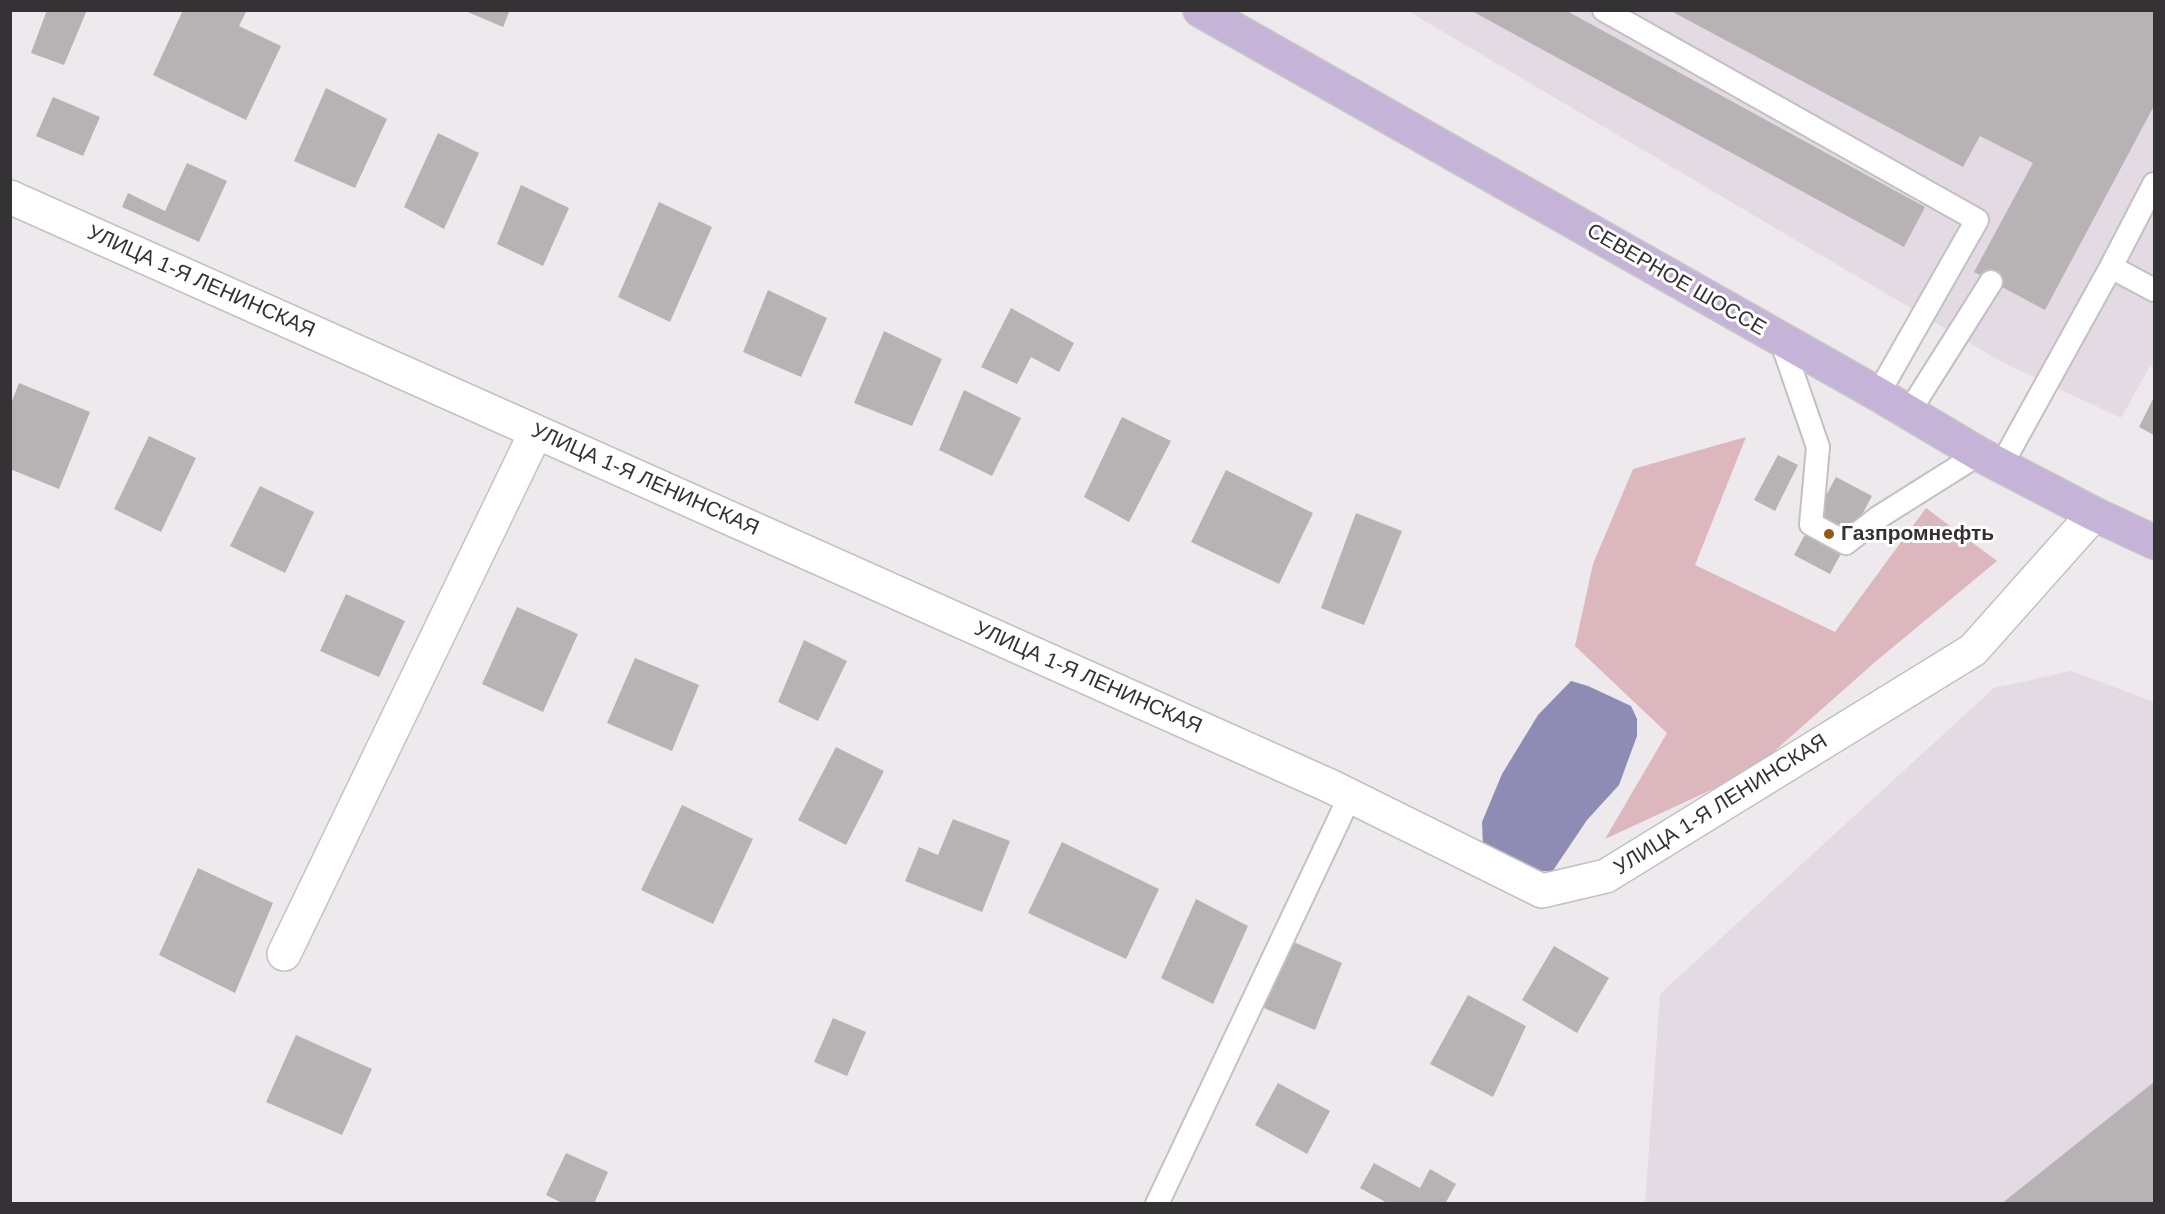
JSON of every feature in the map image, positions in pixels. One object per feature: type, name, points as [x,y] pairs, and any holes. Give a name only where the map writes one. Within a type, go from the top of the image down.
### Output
[{"type":"main road","name":"СЕВЕРНОЕ ШОССЕ","points":[[1200,10],[1990,459],[2094,514],[2154,542]]},
{"type":"street","name":"УЛИЦА 1-Я ЛЕНИНСКАЯ","points":[[10,197],[1350,796],[1542,891],[1606,876],[1973,650],[2094,514]]},
{"type":"street","points":[[284,954],[536,432]]},
{"type":"lane","points":[[1604,10],[1977,220],[1878,394]]},
{"type":"lane","points":[[1781,340],[1818,447],[1811,524],[1846,543],[1879,517],[1990,459],[2111,267],[2154,184]]},
{"type":"lane","points":[[2111,267],[2154,291]]},
{"type":"lane","points":[[1909,412],[1991,282]]},
{"type":"lane","points":[[1157,1203],[1350,796]]},
{"type":"shaded area","points":[[1408,11],[2154,11],[2154,368],[2150,366],[2121,418],[2002,362]]},
{"type":"shaded area","points":[[1746,437],[1695,565],[1835,632],[1926,508],[1997,561],[1875,662],[1752,771],[1605,839],[1667,733],[1575,646],[1593,564],[1633,469]]},
{"type":"shaded area","points":[[2071,671],[2154,702],[2154,1203],[1645,1204],[1660,994],[1994,688]]},
{"type":"shaded area","points":[[1571,681],[1588,686],[1631,706],[1637,719],[1637,736],[1619,785],[1587,820],[1552,872],[1534,870],[1483,847],[1482,822],[1502,774],[1538,715]]},
{"type":"building","points":[[47,10],[87,10],[64,65],[31,53]]},
{"type":"building","points":[[183,10],[247,10],[239,26],[281,46],[246,120],[153,75]]},
{"type":"building","points":[[463,10],[510,10],[503,27]]},
{"type":"building","points":[[1470,10],[1565,10],[1925,207],[1904,247]]},
{"type":"building","points":[[1669,10],[2154,10],[2154,106],[2045,310],[1974,272],[2033,163],[1980,136],[1963,167]]},
{"type":"building","points":[[326,88],[387,119],[355,188],[294,161]]},
{"type":"building","points":[[53,97],[100,117],[83,156],[36,136]]},
{"type":"building","points":[[438,133],[479,153],[444,229],[404,207]]},
{"type":"building","points":[[187,163],[227,181],[199,242],[122,207],[128,193],[165,211]]},
{"type":"building","points":[[521,185],[569,208],[543,266],[497,244]]},
{"type":"building","points":[[659,202],[712,227],[670,322],[618,297]]},
{"type":"building","points":[[768,290],[827,318],[801,377],[743,352]]},
{"type":"building","points":[[1011,308],[1074,343],[1059,372],[1031,357],[1017,384],[981,367]]},
{"type":"building","points":[[884,331],[942,359],[912,426],[854,403]]},
{"type":"building","points":[[19,383],[90,412],[59,489],[10,469],[10,406]]},
{"type":"building","points":[[964,390],[1021,418],[992,476],[939,450]]},
{"type":"building","points":[[2154,397],[2154,435],[2139,427]]},
{"type":"building","points":[[1122,417],[1171,441],[1129,522],[1084,497]]},
{"type":"building","points":[[149,436],[196,458],[161,532],[114,509]]},
{"type":"building","points":[[1778,455],[1798,465],[1775,511],[1754,500]]},
{"type":"building","points":[[1226,470],[1313,513],[1279,584],[1191,542]]},
{"type":"building","name":"Газпромнефть","points":[[1836,477],[1872,496],[1830,574],[1794,555]]},
{"type":"building","points":[[260,486],[314,512],[285,573],[230,546]]},
{"type":"building","points":[[1356,513],[1402,531],[1364,625],[1321,608]]},
{"type":"building","points":[[346,594],[405,621],[379,677],[320,651]]},
{"type":"building","points":[[517,607],[578,634],[543,712],[482,684]]},
{"type":"building","points":[[804,640],[847,661],[818,721],[778,702]]},
{"type":"building","points":[[635,658],[699,685],[672,751],[607,723]]},
{"type":"building","points":[[836,747],[884,771],[846,845],[798,820]]},
{"type":"building","points":[[682,805],[753,839],[713,924],[641,890]]},
{"type":"building","points":[[953,819],[1010,841],[982,912],[905,881],[919,847],[938,855]]},
{"type":"building","points":[[1062,842],[1159,889],[1126,959],[1028,913]]},
{"type":"building","points":[[198,868],[273,903],[235,993],[159,955]]},
{"type":"building","points":[[1196,899],[1248,926],[1213,1004],[1161,978]]},
{"type":"building","points":[[1289,940],[1342,963],[1315,1030],[1264,1008]]},
{"type":"building","points":[[1554,946],[1609,978],[1577,1033],[1522,1000]]},
{"type":"building","points":[[1468,995],[1526,1026],[1493,1097],[1430,1064]]},
{"type":"building","points":[[833,1018],[866,1032],[847,1076],[814,1062]]},
{"type":"building","points":[[296,1035],[372,1069],[342,1135],[266,1102]]},
{"type":"building","points":[[2154,1082],[2154,1204],[2001,1204]]},
{"type":"building","points":[[1278,1083],[1330,1111],[1307,1154],[1255,1125]]},
{"type":"building","points":[[566,1153],[608,1172],[594,1204],[564,1204],[546,1195]]},
{"type":"building","points":[[1374,1163],[1420,1188],[1430,1169],[1456,1184],[1445,1204],[1389,1204],[1360,1188]]},
{"type":"place","name":"Газпромнефть","points":[[1829,534]]}]
